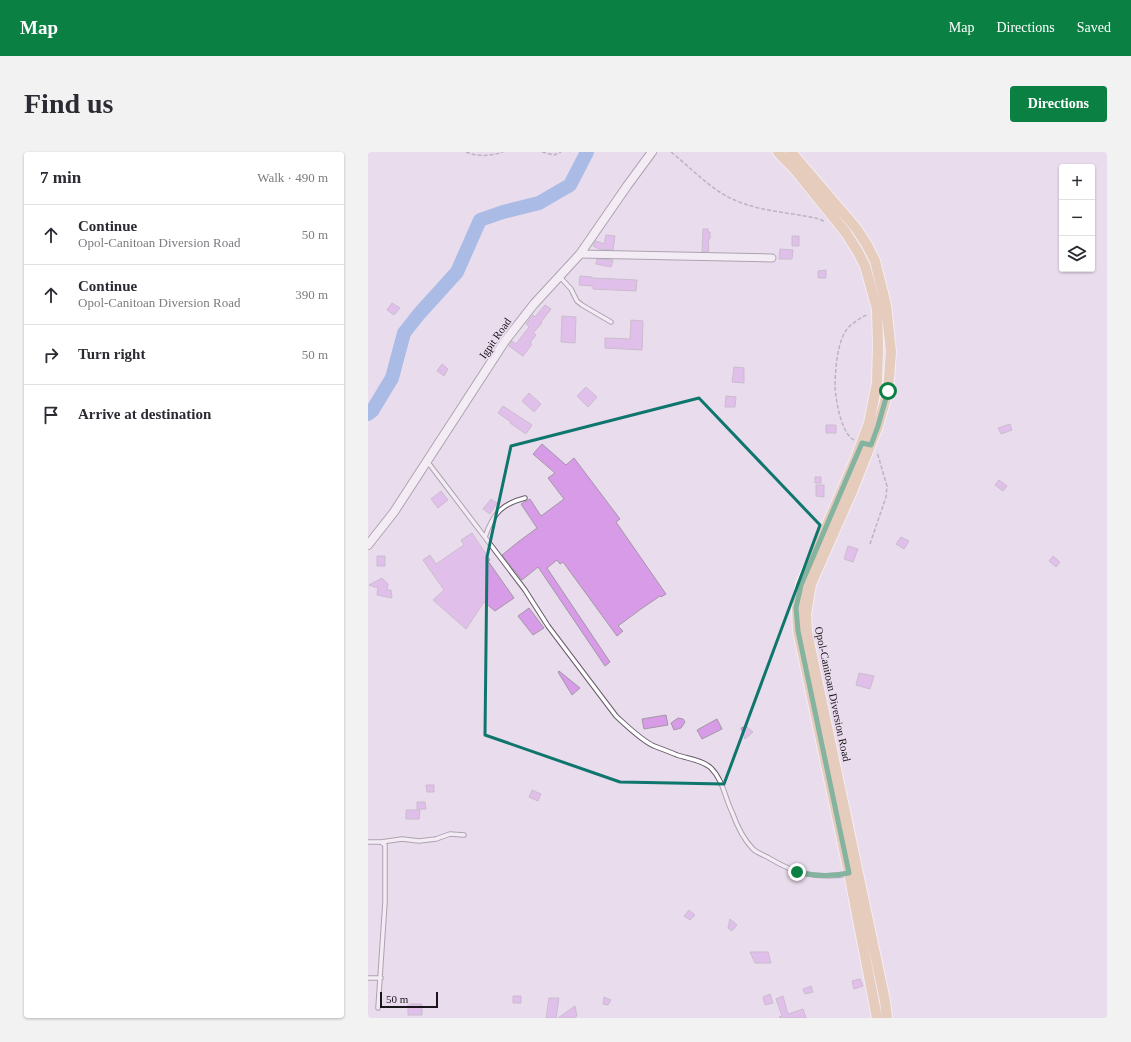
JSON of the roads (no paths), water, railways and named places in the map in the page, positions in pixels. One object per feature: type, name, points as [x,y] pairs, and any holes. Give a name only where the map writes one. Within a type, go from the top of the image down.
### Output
[{"type":"main road","name":"Opol-Canitoan Diversion Road","points":[[778,152],[846,234],[858,252],[865,266],[877,309],[877,383],[869,423],[867,444],[853,489],[811,584],[806,614],[806,632],[860,880],[888,1018]]},
{"type":"main road","name":"Opol-Canitoan Diversion Road","points":[[791,152],[856,228],[867,245],[875,261],[886,305],[891,352],[888,391],[878,426],[867,444],[801,585],[796,608],[798,631],[849,873],[877,1018]]},
{"type":"street","name":"Igpit Road","points":[[368,545],[394,512],[505,341],[534,304],[580,254],[652,152]]},
{"type":"street","points":[[580,254],[772,258]]},
{"type":"lane","points":[[560,277],[571,289],[577,301],[611,322]]},
{"type":"lane","points":[[426,461],[525,590],[548,626],[616,716],[653,746],[698,761],[711,768],[720,780],[728,805],[739,828],[753,849],[797,872],[813,876],[849,873]]},
{"type":"lane","points":[[485,538],[492,521],[500,510],[510,503],[525,498]]},
{"type":"lane","points":[[368,842],[402,839],[419,841],[436,839],[450,834],[464,835]]},
{"type":"lane","points":[[378,1008],[385,902],[385,845],[381,842]]},
{"type":"lane","points":[[368,978],[381,978]]},
{"type":"waterway","points":[[368,414],[372,411],[392,378],[404,333],[457,272],[480,220],[503,212],[539,203],[570,185],[587,152]]}]
